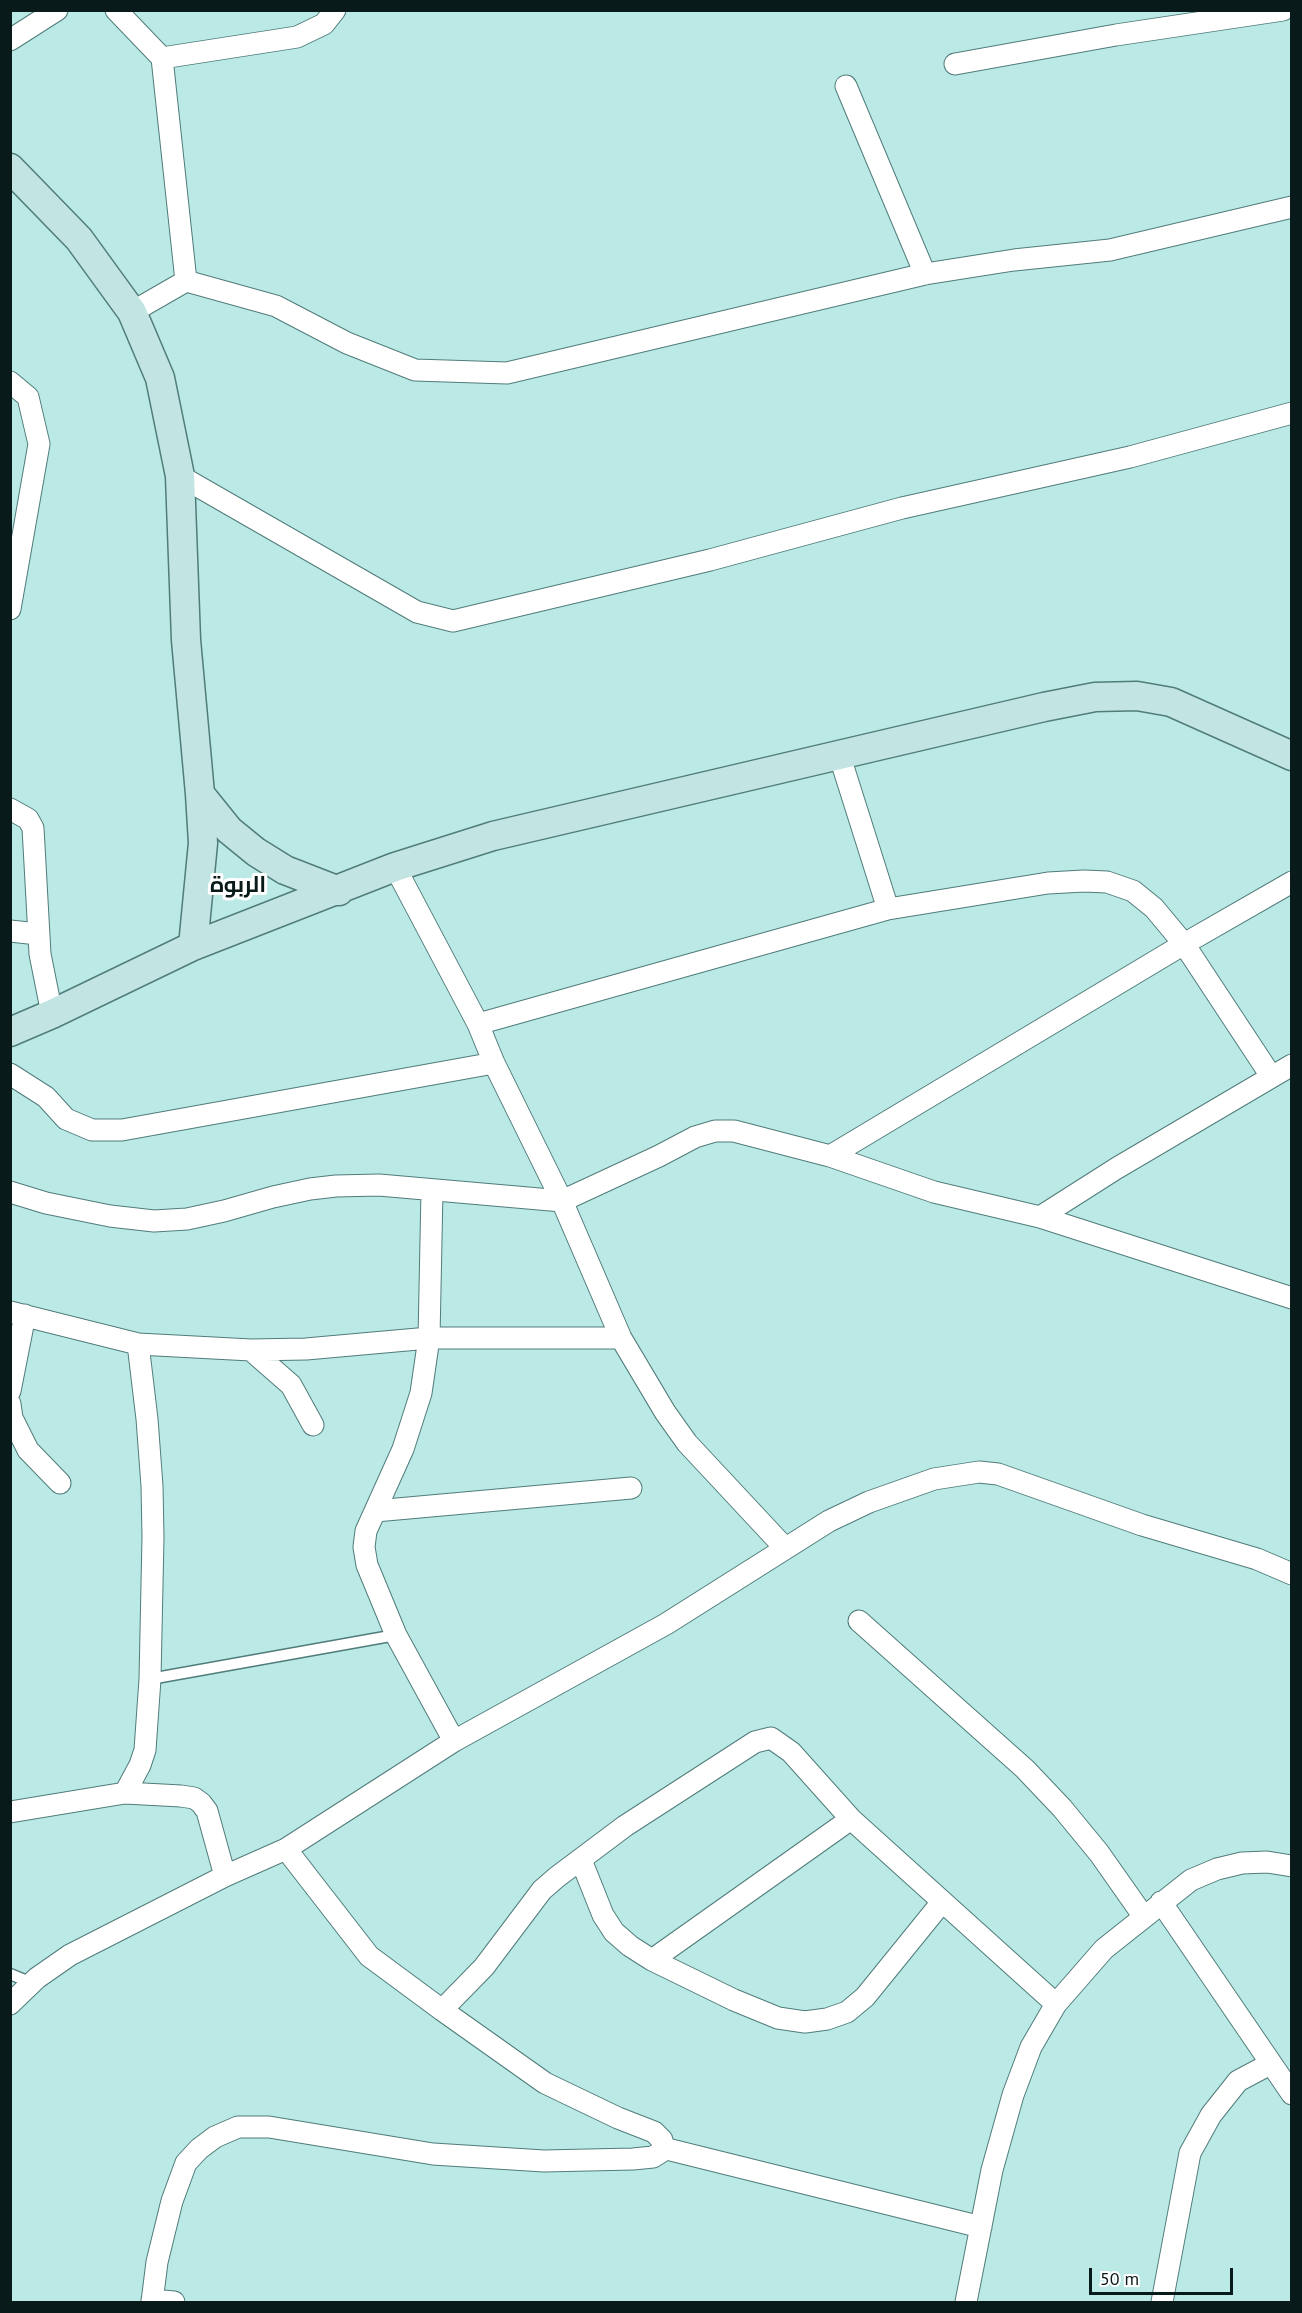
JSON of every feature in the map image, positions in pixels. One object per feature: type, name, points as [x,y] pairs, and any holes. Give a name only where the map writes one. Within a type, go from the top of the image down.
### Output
[{"type":"street","points":[[10,40],[57,10]]},
{"type":"street","points":[[116,10],[162,58],[186,281]]},
{"type":"street","points":[[162,58],[297,37],[324,24],[335,10]]},
{"type":"street","points":[[956,64],[1282,10]]},
{"type":"street","points":[[846,86],[925,274]]},
{"type":"street","points":[[10,168],[79,239],[132,312],[160,378],[180,476],[186,640],[200,794],[202,843],[193,946]]},
{"type":"street","points":[[132,312],[186,281],[276,306],[347,343],[415,370],[507,372],[925,274],[1014,260],[1110,250],[1292,207]]},
{"type":"street","points":[[10,382],[28,397],[39,444],[10,609]]},
{"type":"street","points":[[180,476],[417,612],[453,621],[710,560],[902,508],[1130,457],[1292,413]]},
{"type":"street","points":[[10,1032],[193,946],[339,891],[395,867],[493,836],[1064,703],[1095,697],[1137,696],[1171,702],[1292,756]]},
{"type":"street","points":[[839,754],[888,909]]},
{"type":"street","points":[[200,794],[230,830],[256,852],[285,870],[339,891]]},
{"type":"street","points":[[10,809],[28,819],[33,828],[38,934],[43,974],[52,1014]]},
{"type":"street","points":[[395,867],[478,1024],[494,1063],[562,1201],[621,1338],[665,1412],[687,1443],[785,1548]]},
{"type":"street","points":[[478,1024],[888,909],[1048,883],[1107,882],[1133,891],[1154,908],[1184,944],[1271,1076]]},
{"type":"street","points":[[830,1156],[1292,882]]},
{"type":"street","points":[[10,931],[38,934]]},
{"type":"street","points":[[10,1074],[46,1097],[66,1119],[92,1130],[122,1130],[494,1063]]},
{"type":"street","points":[[1040,1217],[1117,1168],[1292,1065]]},
{"type":"street","points":[[10,1192],[46,1203],[110,1216],[154,1221],[187,1219],[310,1189],[379,1185],[562,1201],[695,1137],[715,1131],[734,1131],[830,1156],[934,1192],[1040,1217],[1292,1298]]},
{"type":"street","points":[[432,1191],[429,1338],[421,1393],[404,1449],[366,1531],[364,1547],[367,1565],[396,1635],[454,1741]]},
{"type":"street","points":[[10,1391],[18,1313],[138,1344],[210,1346],[251,1350],[306,1349],[429,1338],[621,1338]]},
{"type":"street","points":[[125,1793],[145,1750],[153,1588],[152,1486],[138,1344]]},
{"type":"street","points":[[251,1350],[291,1385],[313,1425]]},
{"type":"street","points":[[10,1404],[14,1425],[28,1450],[60,1483]]},
{"type":"street","points":[[10,2004],[32,1983],[70,1955],[225,1876],[286,1849],[454,1741],[666,1624],[829,1521],[869,1502],[934,1479],[979,1472],[998,1474],[1142,1525],[1257,1559],[1292,1574]]},
{"type":"street","points":[[375,1510],[631,1488]]},
{"type":"street","points":[[858,1621],[1025,1769],[1062,1808],[1099,1853],[1144,1917]]},
{"type":"street","points":[[442,2010],[484,1967],[542,1890],[625,1826],[755,1742],[771,1738],[790,1752],[851,1819],[1056,2004]]},
{"type":"street","points":[[10,1812],[125,1793],[194,1798],[207,1810],[225,1876]]},
{"type":"street","points":[[652,1960],[851,1819]]},
{"type":"street","points":[[174,2302],[152,2301],[157,2262],[172,2201],[186,2163],[215,2137],[238,2127],[269,2127],[433,2154],[544,2161],[653,2157],[663,2148],[662,2140],[654,2132],[618,2118],[545,2083],[369,1956],[286,1849]]},
{"type":"street","points":[[581,1860],[603,1915],[614,1932],[630,1946],[652,1960],[734,2000],[778,2018],[805,2022],[827,2019],[847,2012],[865,1996],[942,1902]]},
{"type":"street","points":[[966,2302],[992,2170],[1013,2095],[1031,2047],[1056,2004],[1104,1948],[1191,1880],[1217,1869],[1242,1863],[1268,1862],[1292,1866]]},
{"type":"street","points":[[1161,1902],[1292,2094]]},
{"type":"street","points":[[1162,2302],[1190,2153],[1211,2115],[1238,2081],[1270,2064]]},
{"type":"street","points":[[663,2148],[981,2227]]},
{"type":"lane","points":[[150,1679],[396,1635]]},
{"type":"lane","points":[[10,1974],[32,1983]]},
{"type":"district","name":"الربوة","points":[[238,886]]}]
